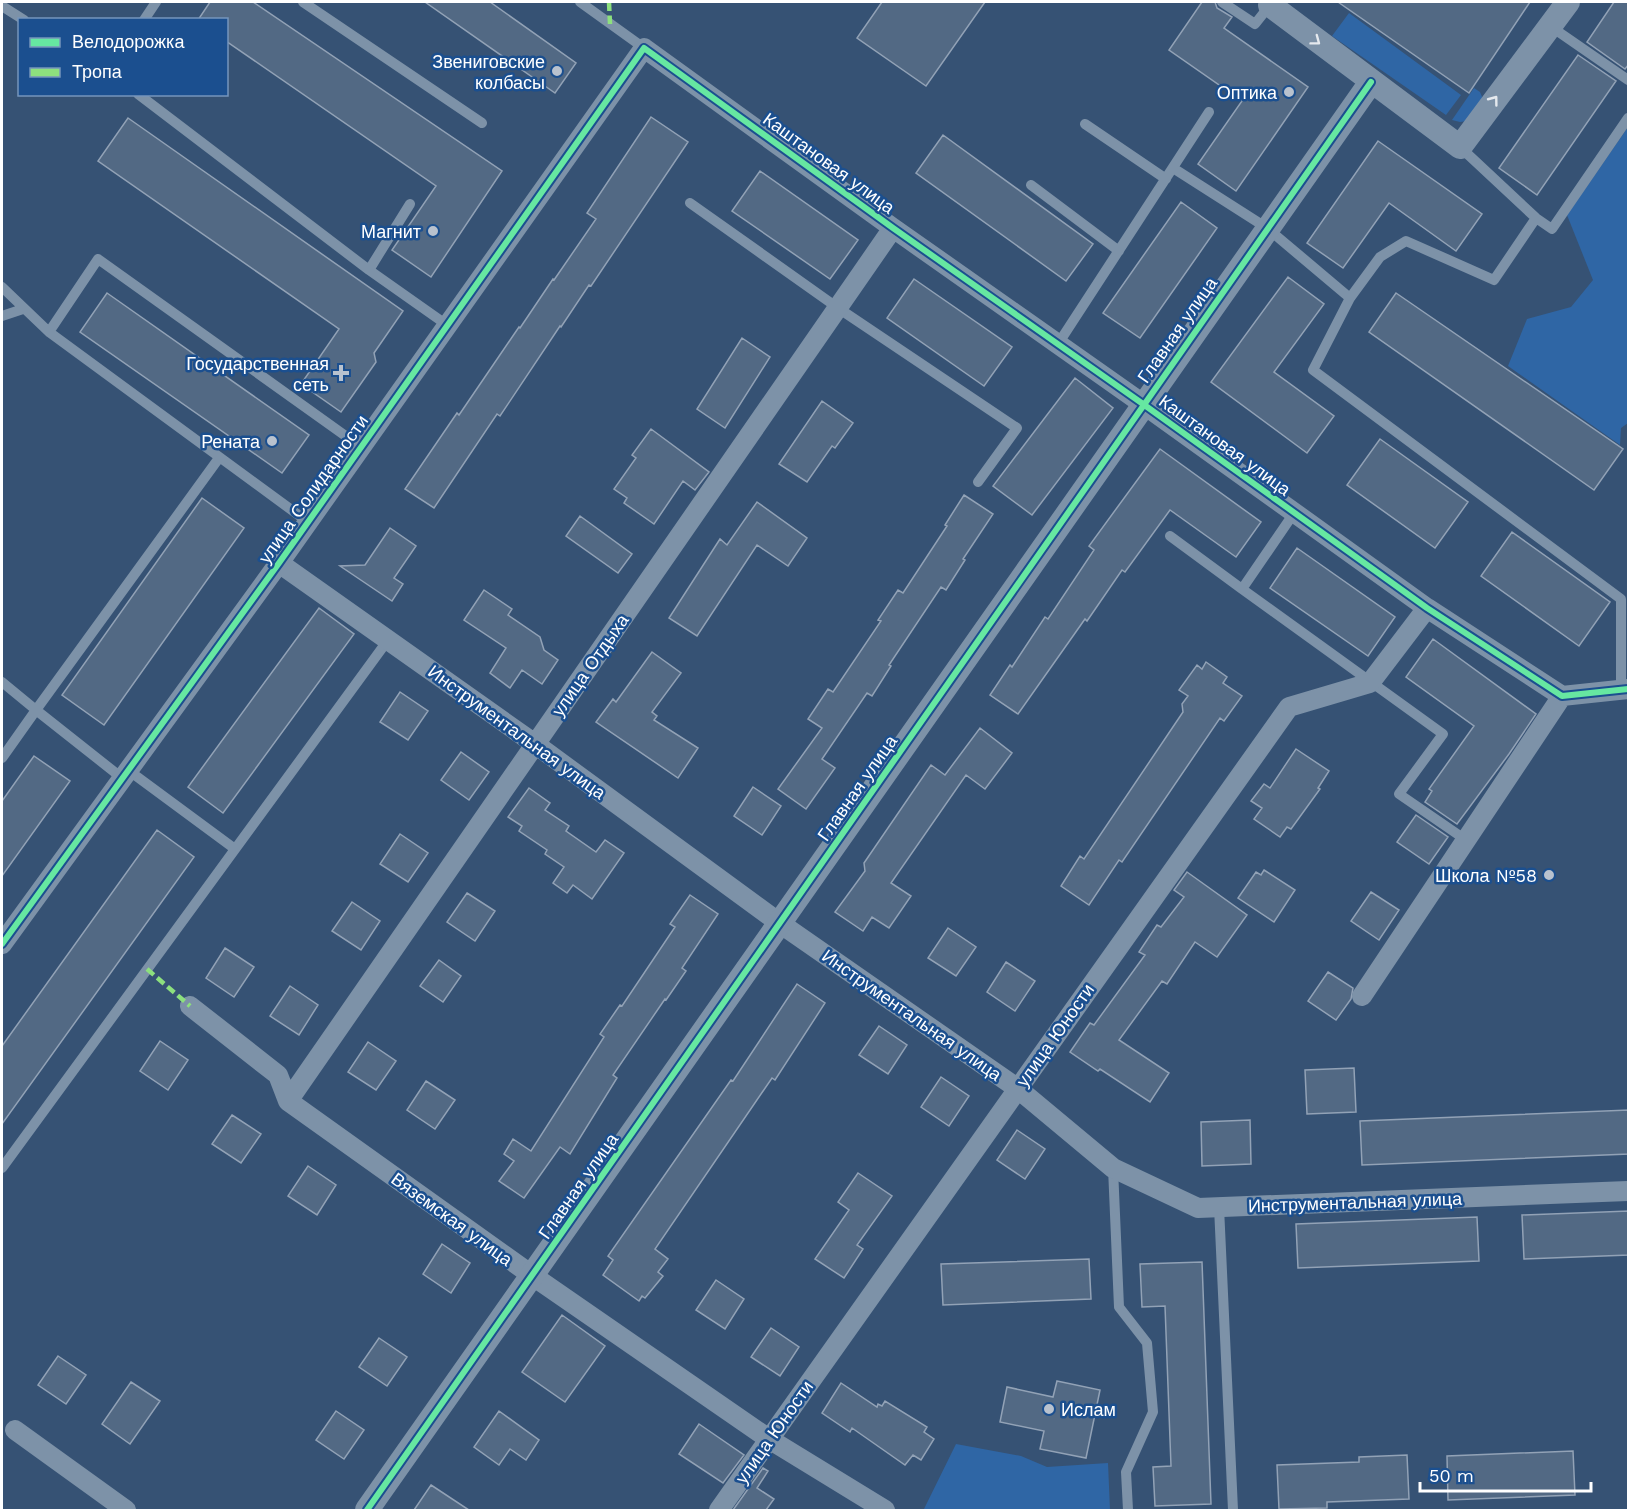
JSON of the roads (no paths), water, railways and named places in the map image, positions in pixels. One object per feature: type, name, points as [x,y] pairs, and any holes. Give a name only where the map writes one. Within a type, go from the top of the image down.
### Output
[{"type":"street","points":[[1271,3],[1371,82],[1460,147],[1568,2]]},
{"type":"street","name":"Каштановая улица","points":[[644,48],[1427,608],[1562,696]]},
{"type":"street","name":"улица Солидарности","points":[[2,944],[279,563],[644,48]]},
{"type":"street","name":"Главная улица","points":[[367,1510],[1371,82]]},
{"type":"street","name":"улица Отдыха","points":[[288,1101],[893,228]]},
{"type":"street","name":"Инструментальная улица","points":[[279,563],[536,744],[781,924],[1017,1088],[1113,1168],[1198,1208],[1629,1191]]},
{"type":"street","points":[[1370,683],[1427,608]]},
{"type":"street","name":"улица Юности","points":[[719,1510],[1289,707],[1370,683]]},
{"type":"street","points":[[1362,996],[1562,696],[1625,689]]},
{"type":"street","points":[[190,1006],[278,1075],[288,1101]]},
{"type":"street","name":"Вяземская улица","points":[[288,1101],[533,1276],[769,1439],[885,1510]]},
{"type":"street","points":[[15,1430],[126,1510]]},
{"type":"lane","points":[[145,18],[156,2]]},
{"type":"lane","points":[[303,2],[482,123]]},
{"type":"lane","points":[[580,2],[644,48]]},
{"type":"lane","points":[[1222,2],[1255,24],[1271,3]]},
{"type":"lane","points":[[2,6],[21,18]]},
{"type":"lane","points":[[1550,26],[1629,80]]},
{"type":"lane","points":[[141,96],[369,270],[447,325]]},
{"type":"lane","points":[[1058,344],[1209,112]]},
{"type":"lane","points":[[1460,147],[1536,218],[1552,229],[1629,118]]},
{"type":"lane","points":[[1085,124],[1166,179]]},
{"type":"lane","points":[[1173,168],[1267,228],[1350,298]]},
{"type":"lane","points":[[1031,185],[1119,251]]},
{"type":"lane","points":[[690,203],[838,308],[1017,428],[978,482]]},
{"type":"lane","points":[[369,270],[410,204]]},
{"type":"lane","points":[[1536,218],[1494,280],[1406,242],[1380,257],[1350,298],[1312,370],[1621,599],[1625,689]]},
{"type":"lane","points":[[49,332],[98,259],[361,447]]},
{"type":"lane","points":[[2,287],[49,332],[308,522]]},
{"type":"lane","points":[[2,316],[23,309]]},
{"type":"lane","points":[[2,758],[219,458]]},
{"type":"lane","points":[[1242,589],[1294,513]]},
{"type":"lane","points":[[1170,536],[1443,734],[1399,794],[1466,840]]},
{"type":"lane","points":[[2,1168],[388,640]]},
{"type":"lane","points":[[2,682],[36,710],[125,774],[235,849]]},
{"type":"lane","points":[[1113,1168],[1119,1306],[1147,1343],[1153,1412],[1126,1472],[1128,1510]]},
{"type":"lane","points":[[1219,1207],[1233,1510]]},
{"type":"place","name":"Звениговские колбасы","points":[[557,71]]},
{"type":"place","name":"Оптика","points":[[1289,92]]},
{"type":"place","name":"Магнит","points":[[433,231]]},
{"type":"place","name":"Государственная сеть","points":[[341,373]]},
{"type":"place","name":"Рената","points":[[272,441]]},
{"type":"place","name":"Школа №58","points":[[1549,875]]},
{"type":"place","name":"Ислам","points":[[1049,1409]]}]
